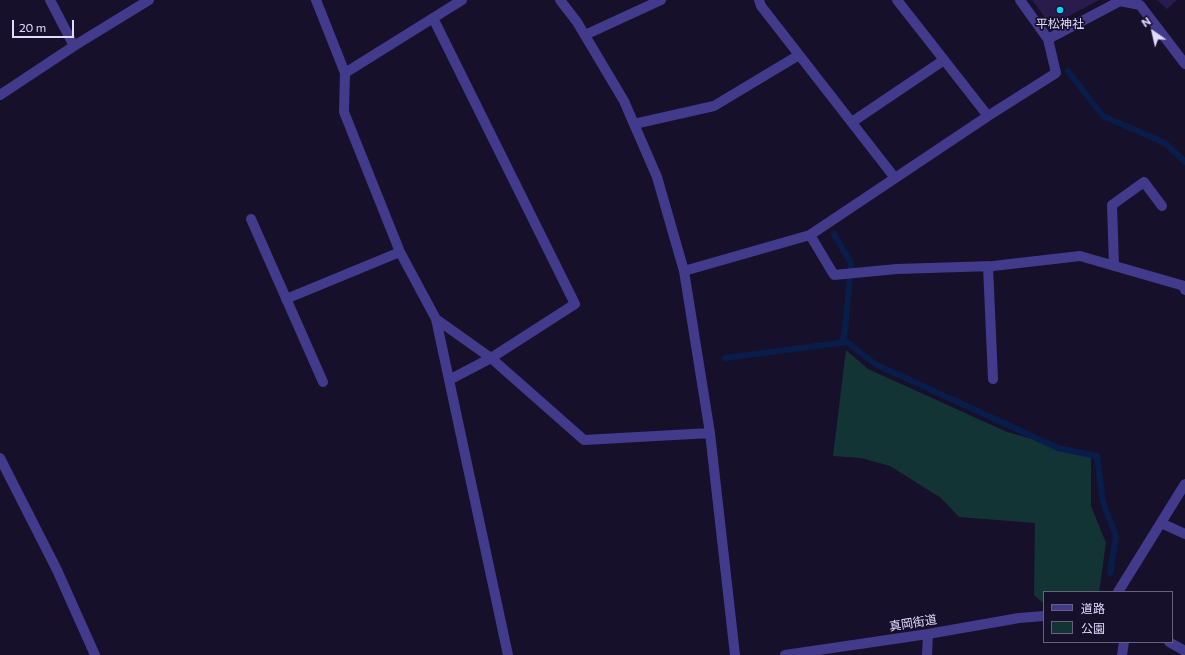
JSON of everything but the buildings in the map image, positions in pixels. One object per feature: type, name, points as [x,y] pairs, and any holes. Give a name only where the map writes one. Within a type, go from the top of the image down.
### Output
[{"type":"street","points":[[50,0],[74,46]]},
{"type":"street","points":[[0,95],[74,46],[149,0]]},
{"type":"street","points":[[316,0],[344,72],[344,112],[400,252],[436,319],[508,655]]},
{"type":"street","points":[[344,72],[462,0]]},
{"type":"street","points":[[560,0],[585,35],[624,102],[657,177],[684,271],[710,433],[735,655]]},
{"type":"street","points":[[585,35],[661,0]]},
{"type":"street","points":[[759,0],[761,6],[895,178]]},
{"type":"street","points":[[897,0],[988,116]]},
{"type":"street","points":[[684,271],[810,235],[988,116],[1056,73],[1048,39],[1020,0]]},
{"type":"street","points":[[1048,39],[1120,1],[1140,5],[1185,64]]},
{"type":"street","points":[[433,18],[575,304],[491,358],[449,380]]},
{"type":"street","points":[[634,124],[714,106],[799,55]]},
{"type":"street","points":[[852,122],[944,60]]},
{"type":"street","points":[[1114,266],[1112,206],[1144,182],[1162,206]]},
{"type":"street","points":[[251,219],[323,382]]},
{"type":"street","points":[[810,235],[834,275],[897,269],[988,266],[1080,256],[1184,286],[1185,290]]},
{"type":"street","points":[[286,299],[400,252]]},
{"type":"street","points":[[988,266],[993,379]]},
{"type":"street","points":[[436,319],[491,358],[584,440],[710,433]]},
{"type":"street","points":[[0,458],[57,570],[95,655]]},
{"type":"street","points":[[1119,591],[1185,484]]},
{"type":"street","points":[[1161,523],[1185,534]]},
{"type":"street","name":"真岡街道","points":[[785,655],[928,634],[1019,618],[1043,616]]},
{"type":"street","points":[[927,655],[928,634]]},
{"type":"street","points":[[1122,655],[1124,643]]},
{"type":"street","points":[[1171,643],[1185,652]]},
{"type":"green space","points":[[846,350],[868,369],[1007,432],[1091,455],[1091,506],[1106,543],[1099,591],[1043,591],[1042,602],[1034,595],[1035,523],[959,517],[941,498],[890,466],[861,458],[833,456]]},
{"type":"waterway","points":[[1068,71],[1103,116],[1165,143],[1185,162]]},
{"type":"waterway","points":[[834,234],[851,263],[845,330],[842,342]]},
{"type":"waterway","points":[[725,358],[847,342],[875,364],[1058,448],[1097,456],[1103,502],[1116,536],[1110,573]]},
{"type":"place","name":"平松神社","points":[[1060,10]]}]
